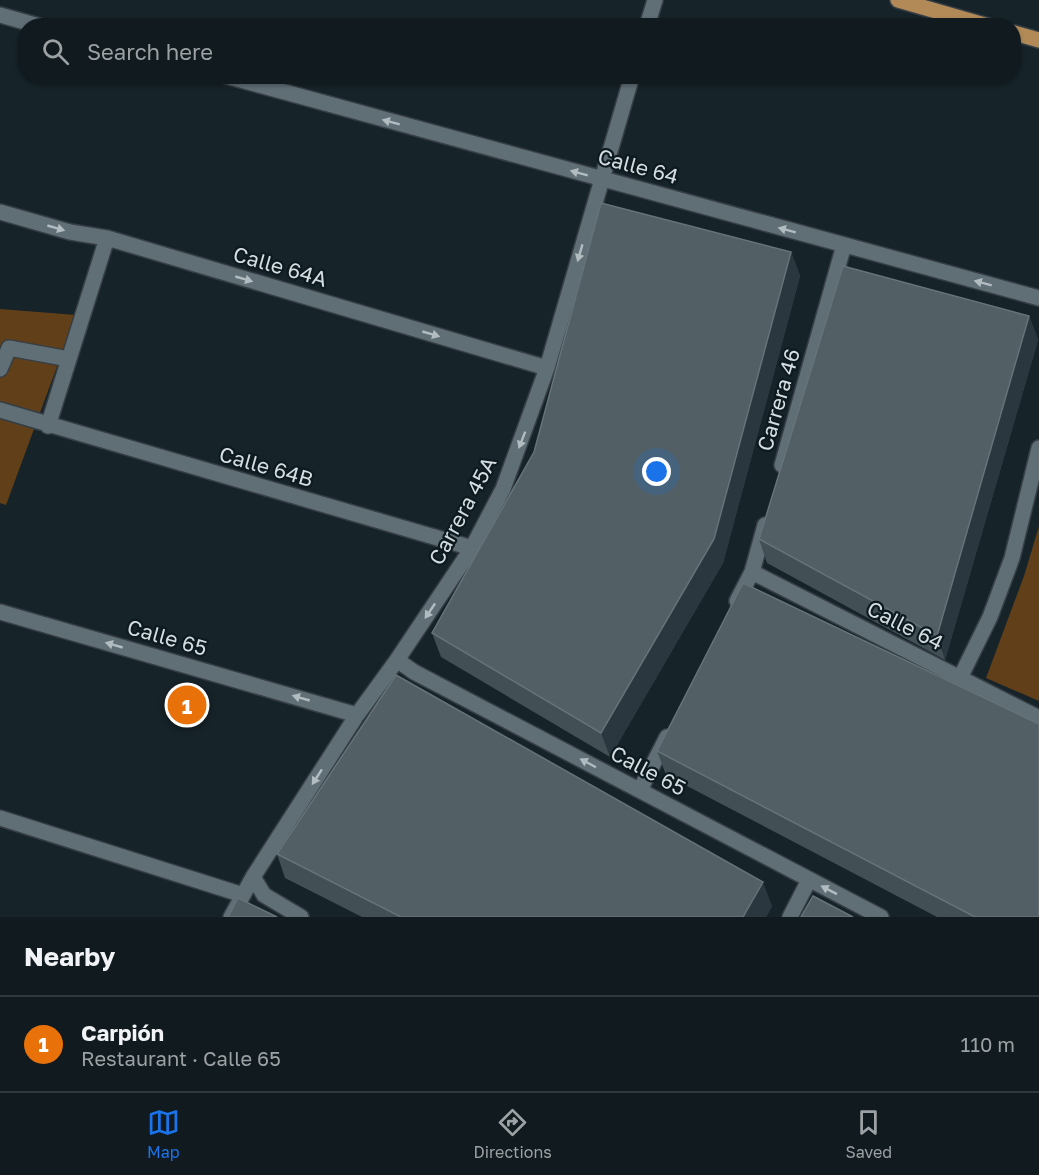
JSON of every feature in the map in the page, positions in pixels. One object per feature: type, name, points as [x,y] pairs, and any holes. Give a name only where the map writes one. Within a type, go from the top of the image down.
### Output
[{"type":"main road","points":[[898,0],[960,18]]},
{"type":"main road","points":[[1021,35],[1039,40]]},
{"type":"street","points":[[649,18],[655,0]]},
{"type":"street","points":[[0,15],[18,20]]},
{"type":"street","name":"Calle 64","points":[[255,84],[1039,298]]},
{"type":"street","name":"Carrera 45A","points":[[231,917],[253,877],[357,715],[398,660],[472,548],[503,489],[547,368],[630,84]]},
{"type":"street","name":"Calle 64A","points":[[0,212],[70,232],[107,238],[547,368]]},
{"type":"street","points":[[0,410],[48,426],[107,238]]},
{"type":"street","name":"Carrera 46","points":[[777,482],[844,245]]},
{"type":"street","points":[[0,369],[9,348],[69,359]]},
{"type":"street","name":"Calle 64B","points":[[48,426],[472,548]]},
{"type":"street","points":[[960,678],[990,617],[1011,558],[1039,448]]},
{"type":"street","points":[[730,614],[752,572],[771,505]]},
{"type":"street","name":"Calle 64","points":[[752,572],[1039,718]]},
{"type":"street","name":"Calle 65","points":[[0,612],[357,715]]},
{"type":"street","name":"Calle 65","points":[[398,660],[414,672],[881,917]]},
{"type":"street","points":[[640,790],[672,728]]},
{"type":"street","points":[[0,818],[243,895]]},
{"type":"street","points":[[253,877],[258,888],[279,906],[301,917]]},
{"type":"street","points":[[790,917],[809,880]]},
{"type":"street","points":[[231,917],[248,909],[279,906]]},
{"type":"shaded area","points":[[0,309],[76,315],[6,505],[0,503]]},
{"type":"shaded area","points":[[1039,526],[1039,701],[986,678],[1024,576]]},
{"type":"building","points":[[601,203],[791,252],[714,539],[601,733],[432,633],[534,452]]},
{"type":"building","points":[[843,266],[1029,316],[937,636],[759,539]]},
{"type":"building","points":[[743,583],[1039,724],[1039,917],[975,917],[657,751]]},
{"type":"building","points":[[396,675],[763,882],[743,917],[401,917],[277,854]]},
{"type":"building","points":[[813,896],[853,917],[801,917]]},
{"type":"building","points":[[238,898],[277,917],[228,917]]},
{"type":"place","name":"Carpión","points":[[187,705]]}]
